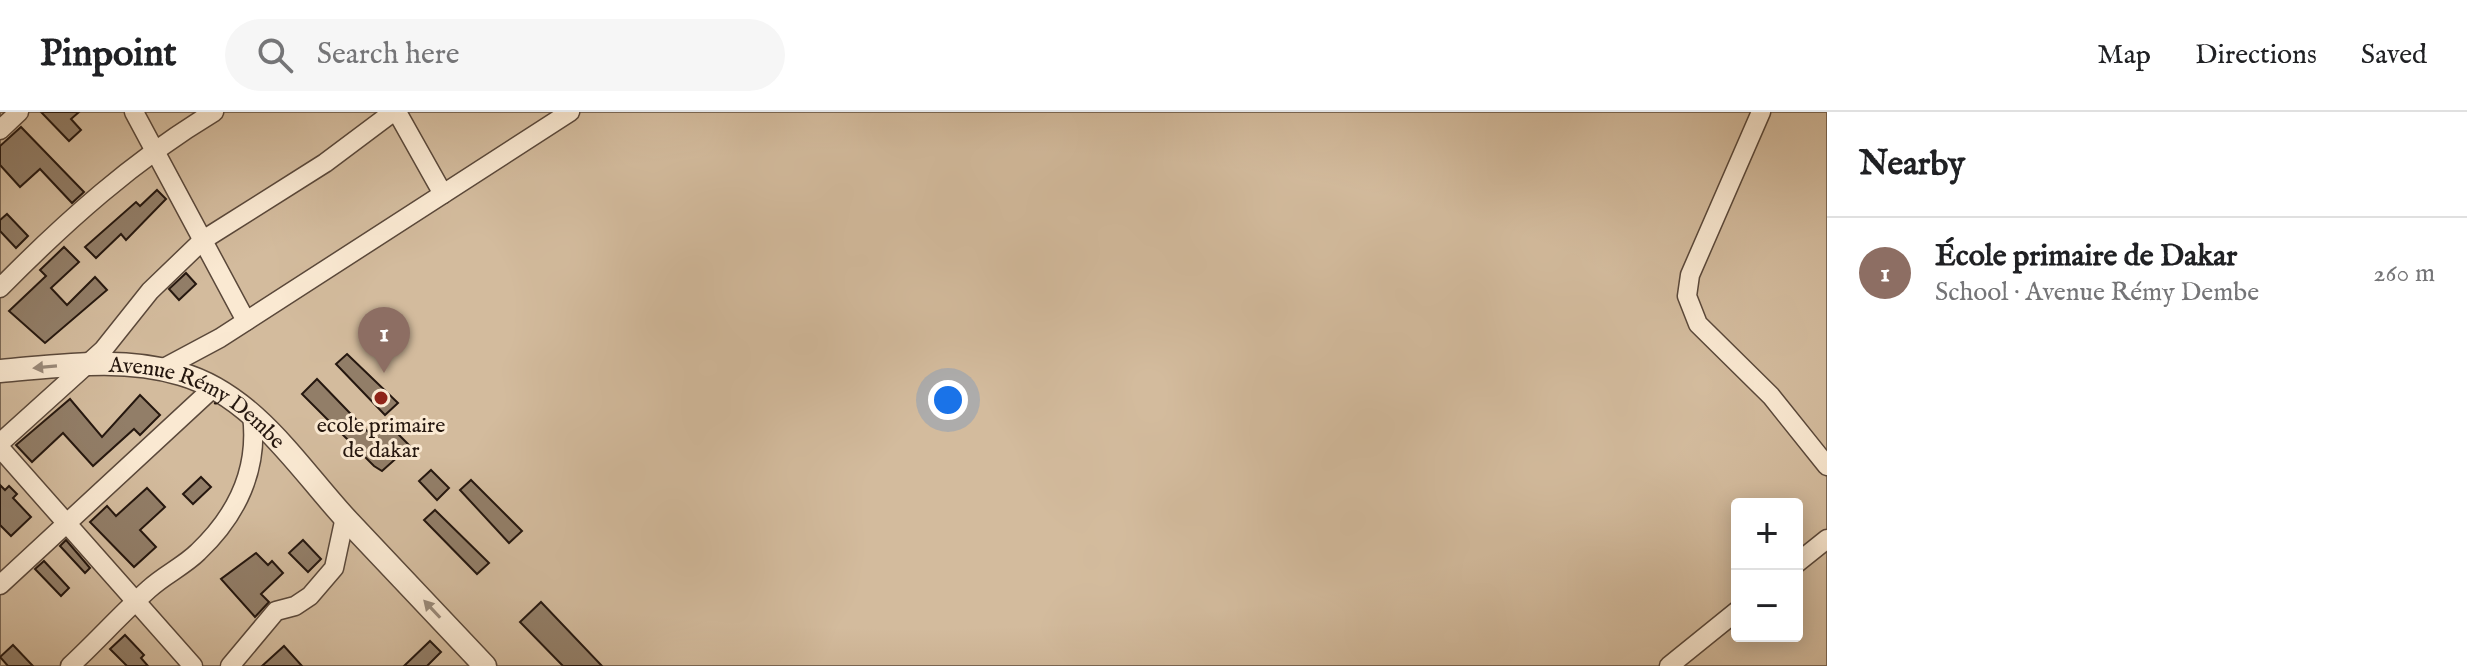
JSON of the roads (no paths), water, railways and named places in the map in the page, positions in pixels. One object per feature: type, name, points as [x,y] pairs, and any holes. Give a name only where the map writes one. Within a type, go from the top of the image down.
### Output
[{"type":"street","points":[[0,130],[19,112]]},
{"type":"street","points":[[134,112],[246,321]]},
{"type":"street","points":[[0,288],[45,242],[153,151],[214,112]]},
{"type":"street","points":[[193,666],[0,446],[89,363],[164,275],[203,240],[325,163],[395,112],[443,194]]},
{"type":"street","points":[[162,369],[246,321],[570,112]]},
{"type":"street","points":[[1761,112],[1690,275],[1687,296],[1698,324],[1771,396],[1827,466]]},
{"type":"street","name":"Avenue Rémy Dembe","points":[[0,371],[89,363],[162,369],[213,388],[252,415],[485,666]]},
{"type":"street","points":[[0,585],[69,525],[213,388]]},
{"type":"street","points":[[70,666],[137,599],[198,553],[240,498],[254,450],[252,415]]},
{"type":"street","points":[[230,666],[276,611],[295,606],[310,596],[334,568],[345,517]]},
{"type":"street","points":[[1803,558],[1827,539]]},
{"type":"street","points":[[1669,666],[1731,616]]},
{"type":"place","name":"École primaire de Dakar","points":[[384,373]]},
{"type":"place","name":"ecole primaire de dakar","points":[[381,398]]}]
